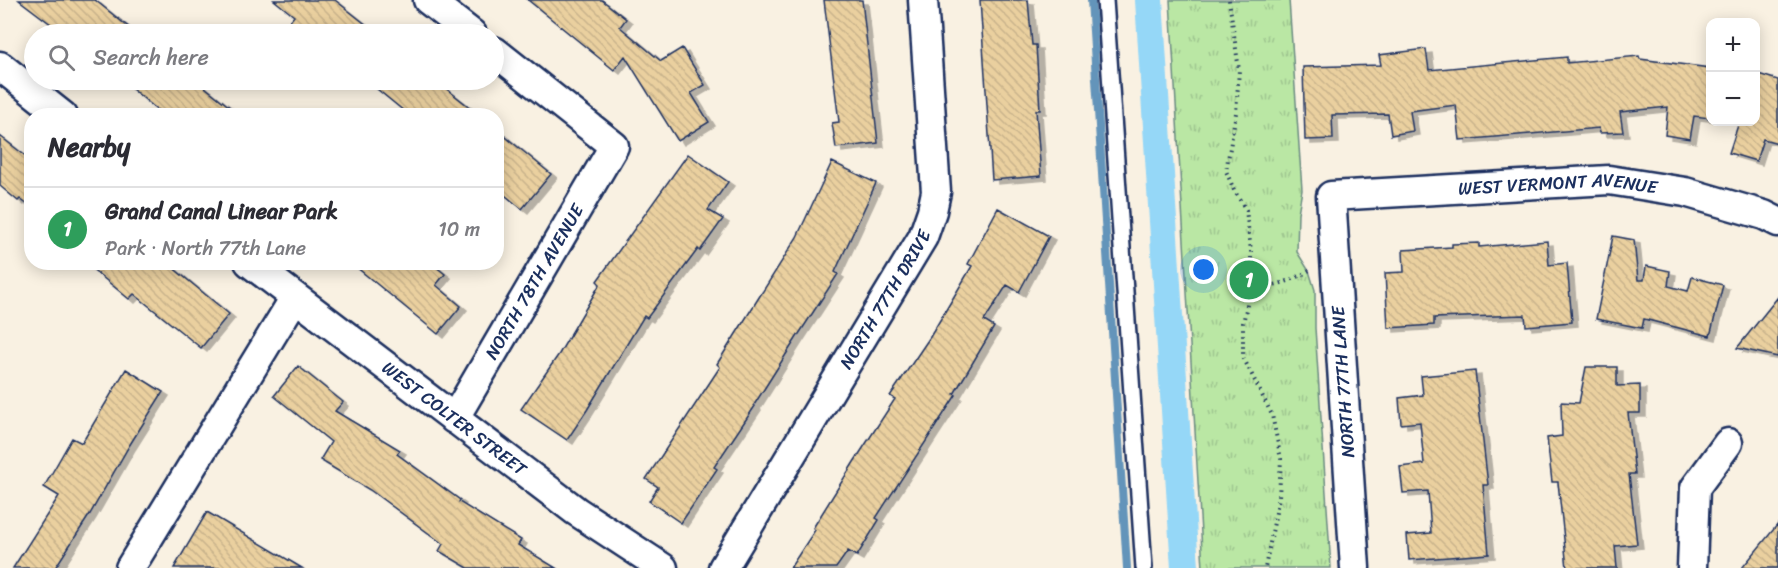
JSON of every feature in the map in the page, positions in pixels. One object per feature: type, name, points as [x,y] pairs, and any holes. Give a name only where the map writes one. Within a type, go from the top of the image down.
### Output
[{"type":"street","points":[[428,0],[459,24]]},
{"type":"street","name":"NORTH 77TH DRIVE","points":[[723,568],[917,247],[926,228],[936,192],[923,0]]},
{"type":"street","name":"NORTH 78TH AVENUE","points":[[454,419],[614,146],[504,59]]},
{"type":"street","points":[[0,66],[24,85]]},
{"type":"street","points":[[30,90],[53,108]]},
{"type":"street","name":"WEST VERMONT AVENUE","points":[[1331,196],[1609,180],[1685,192],[1764,215],[1778,222]]},
{"type":"street","name":"NORTH 77TH LANE","points":[[1331,196],[1354,568]]},
{"type":"street","name":"WEST COLTER STREET","points":[[259,270],[576,511],[663,568]]},
{"type":"street","points":[[130,568],[294,299]]},
{"type":"street","points":[[1692,568],[1695,488],[1728,443]]},
{"type":"lane","points":[[1105,0],[1144,568]]},
{"type":"path","points":[[1228,0],[1239,69],[1236,113],[1227,171],[1233,190],[1246,210],[1251,251],[1251,287],[1243,323],[1243,357],[1272,415],[1281,459],[1279,497],[1265,568]]},
{"type":"path","points":[[1251,287],[1282,284],[1335,256]]},
{"type":"green space","points":[[1170,0],[1289,0],[1302,190],[1298,213],[1297,252],[1309,271],[1315,290],[1315,328],[1331,568],[1203,568]]},
{"type":"building","points":[[19,0],[95,0],[125,24],[51,24]]},
{"type":"building","points":[[274,0],[335,0],[365,24],[288,24],[294,16]]},
{"type":"building","points":[[528,0],[602,0],[626,19],[620,27],[661,61],[682,48],[705,85],[691,93],[709,122],[678,141],[625,56],[614,70]]},
{"type":"building","points":[[824,0],[862,0],[878,143],[836,148],[832,123],[839,122]]},
{"type":"building","points":[[980,0],[1028,0],[1032,45],[1036,45],[1040,110],[1036,110],[1041,176],[992,180]]},
{"type":"building","points":[[1426,49],[1429,70],[1567,57],[1567,63],[1639,56],[1640,59],[1706,67],[1706,118],[1694,116],[1690,139],[1665,135],[1668,107],[1620,112],[1623,132],[1600,133],[1599,128],[1460,140],[1456,105],[1410,111],[1413,131],[1391,135],[1388,114],[1332,115],[1333,139],[1305,140],[1303,67],[1381,65],[1379,55]]},
{"type":"building","points":[[1760,75],[1778,80],[1778,143],[1763,139],[1756,161],[1729,153],[1738,126],[1760,126]]},
{"type":"building","points":[[133,90],[208,90],[231,108],[155,108]]},
{"type":"building","points":[[378,90],[448,90],[471,108],[400,108]]},
{"type":"building","points":[[0,136],[24,155],[24,202],[20,199],[18,201],[0,186]]},
{"type":"building","points":[[504,136],[551,174],[522,209],[504,194]]},
{"type":"building","points":[[688,154],[728,182],[708,210],[723,219],[647,318],[644,316],[567,440],[521,409],[559,354],[600,284],[597,281]]},
{"type":"building","points":[[832,162],[876,183],[835,272],[838,274],[714,467],[717,469],[681,523],[649,501],[658,487],[646,479],[720,367],[717,364],[797,237]]},
{"type":"building","points":[[998,208],[1049,236],[1019,292],[1007,285],[984,321],[994,327],[954,394],[956,395],[876,518],[879,520],[857,556],[848,551],[836,568],[790,568],[895,399],[890,396],[930,337],[972,266],[968,264]]},
{"type":"building","points":[[1613,236],[1634,240],[1638,280],[1644,280],[1646,266],[1670,271],[1668,286],[1688,291],[1692,277],[1723,285],[1710,336],[1644,319],[1642,328],[1596,319]]},
{"type":"building","points":[[1547,241],[1549,265],[1567,263],[1572,322],[1526,326],[1525,315],[1434,318],[1434,325],[1388,328],[1385,273],[1404,272],[1403,250],[1452,247],[1452,244],[1479,243],[1479,247]]},
{"type":"building","points":[[94,270],[176,270],[229,314],[201,348],[134,294],[129,299]]},
{"type":"building","points":[[360,270],[440,270],[445,274],[436,285],[461,306],[438,334]]},
{"type":"building","points":[[1778,297],[1778,357],[1737,348]]},
{"type":"building","points":[[298,366],[343,402],[335,411],[400,450],[397,454],[460,500],[459,502],[521,540],[518,545],[556,568],[468,568],[439,551],[443,544],[370,490],[320,460],[331,442],[274,396]]},
{"type":"building","points":[[1586,367],[1617,367],[1617,386],[1640,385],[1640,413],[1628,413],[1635,474],[1629,474],[1637,544],[1615,546],[1617,568],[1567,568],[1558,482],[1552,482],[1547,438],[1562,436],[1561,402],[1579,403]]},
{"type":"building","points":[[126,369],[163,392],[55,568],[13,568],[59,496],[44,487],[72,438],[82,443]]},
{"type":"building","points":[[1475,371],[1488,485],[1483,485],[1489,554],[1409,560],[1407,535],[1431,533],[1428,491],[1403,493],[1400,467],[1424,464],[1420,422],[1401,424],[1399,398],[1423,395],[1421,376]]},
{"type":"building","points":[[207,512],[302,568],[174,568]]},
{"type":"building","points":[[1778,524],[1778,568],[1742,568]]},
{"type":"waterway","points":[[1091,0],[1127,568]]},
{"type":"waterway","points":[[1149,0],[1185,568]]},
{"type":"place","name":"Grand Canal Linear Park","points":[[1249,280]]}]
